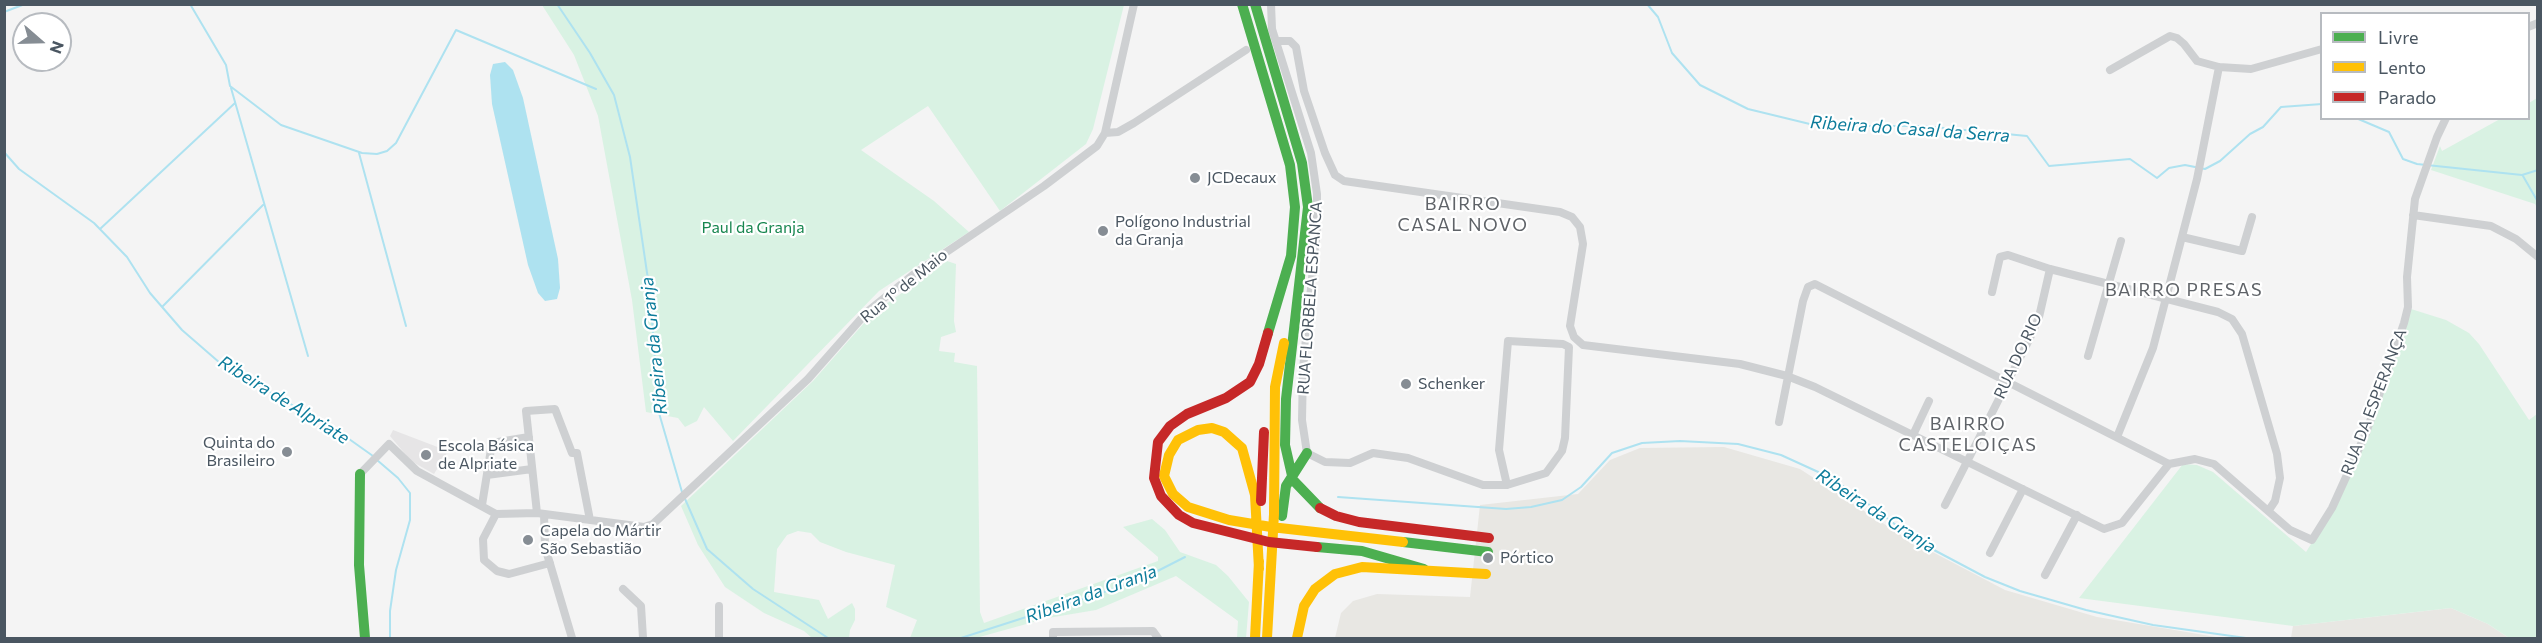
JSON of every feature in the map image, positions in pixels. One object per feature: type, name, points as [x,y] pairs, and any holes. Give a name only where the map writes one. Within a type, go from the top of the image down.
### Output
[{"type":"main road","points":[[1242,4],[1291,175],[1294,207],[1291,256],[1276,309],[1264,340],[1259,364],[1250,382],[1226,398],[1186,414],[1170,426],[1158,442],[1154,459],[1154,478],[1161,496],[1179,515],[1229,534],[1362,551],[1424,569]]},
{"type":"main road","points":[[1255,4],[1302,163],[1308,207],[1307,233],[1286,399],[1285,445],[1293,480],[1314,504],[1336,516],[1359,522],[1489,538]]},
{"type":"main road","points":[[1267,639],[1274,514],[1275,387],[1307,233]]},
{"type":"main road","points":[[1255,639],[1265,384],[1276,309]]},
{"type":"main road","points":[[1259,569],[1255,495],[1242,448],[1224,432],[1212,428],[1198,430],[1178,440],[1169,455],[1164,476],[1173,494],[1188,507],[1230,520],[1271,527],[1308,529],[1488,552]]},
{"type":"main road","points":[[1276,639],[1282,578],[1282,511],[1286,486],[1307,453]]},
{"type":"main road","points":[[364,470],[359,565],[365,639]]},
{"type":"main road","points":[[1297,639],[1304,606],[1315,589],[1335,574],[1362,567],[1486,574]]},
{"type":"street","name":"Rua 1º de Maio","points":[[540,514],[644,527],[653,524],[808,379],[868,311],[914,274],[1097,146],[1105,133],[1134,4]]},
{"type":"street","name":"RUA FLORBELA ESPANCA","points":[[1271,4],[1272,29],[1278,41],[1311,153],[1317,194],[1317,228],[1303,369],[1302,420],[1307,453]]},
{"type":"street","points":[[2110,70],[2170,36],[2184,45],[2197,62],[2218,67],[2252,69],[2320,50]]},
{"type":"street","points":[[1278,41],[1290,42],[1296,47],[1304,91],[1325,153],[1335,175],[1344,181],[1560,212],[1572,218],[1580,227],[1583,244],[1569,326],[1574,338],[1583,345],[1740,364],[1787,376],[1815,387],[2104,529],[2122,523],[2169,464]]},
{"type":"street","points":[[1105,133],[1118,132],[1134,123],[1246,50]]},
{"type":"street","points":[[2117,437],[2145,372],[2166,297],[2197,179],[2218,67]]},
{"type":"street","name":"RUA DA ESPERANÇA","points":[[2269,510],[2290,530],[2312,540],[2332,508],[2366,433],[2404,323],[2408,307],[2407,277],[2415,199],[2445,120]]},
{"type":"street","points":[[2413,215],[2491,226],[2516,239],[2538,257]]},
{"type":"street","points":[[2182,237],[2242,251],[2252,217]]},
{"type":"street","points":[[2088,356],[2121,241]]},
{"type":"street","points":[[1779,422],[1803,301],[1808,287],[1815,284],[2169,464],[2195,459],[2214,464],[2269,510],[2275,501],[2280,478],[2277,454],[2242,334],[2237,325],[2225,315],[2166,297],[2050,269],[2008,255],[2000,257],[1992,292]]},
{"type":"street","name":"RUA DO RIO","points":[[1945,505],[2038,317],[2050,269]]},
{"type":"street","points":[[1307,453],[1325,462],[1350,462],[1373,453],[1408,458],[1484,485],[1507,485],[1546,473],[1562,451],[1569,347],[1563,344],[1508,341],[1498,450],[1507,485]]},
{"type":"street","points":[[1913,435],[1929,400]]},
{"type":"street","points":[[572,639],[545,547],[532,470],[526,411],[555,410],[572,453],[577,453],[590,520]]},
{"type":"street","points":[[482,505],[492,443],[529,437]]},
{"type":"street","points":[[364,470],[389,444],[417,471],[496,514],[540,514]]},
{"type":"street","points":[[487,475],[532,470]]},
{"type":"street","points":[[1990,554],[2023,489]]},
{"type":"street","points":[[496,514],[483,539],[484,560],[497,571],[509,574],[550,563]]},
{"type":"street","points":[[2045,574],[2077,515]]},
{"type":"street","points":[[623,589],[642,606],[643,639]]},
{"type":"street","points":[[719,606],[719,639]]},
{"type":"street","points":[[1053,635],[1153,631],[1158,639]]},
{"type":"shaded area","name":"Escola Básica de Alpriate","points":[[393,430],[448,451],[434,474],[411,461],[390,436]]},
{"type":"shaded area","points":[[1724,447],[1800,469],[1904,537],[2005,590],[2097,617],[2222,638],[1335,638],[1341,613],[1353,601],[1377,594],[1470,597],[1480,505],[1578,494],[1610,460],[1640,448]]},
{"type":"shaded area","points":[[2451,608],[2488,624],[2509,638],[2291,638],[2293,626]]},
{"type":"green space","name":"Paul da Granja","points":[[542,5],[1124,5],[1093,129],[1086,144],[1000,211],[928,106],[861,150],[934,201],[969,232],[879,291],[733,441],[704,407],[697,421],[685,427],[678,418],[646,412],[632,300],[598,116],[574,55]]},
{"type":"green space","points":[[2537,98],[2537,208],[2535,204],[2431,170],[2440,146],[2442,151],[2498,120],[2530,120],[2530,102]]},
{"type":"green space","points":[[947,261],[956,264],[954,321],[956,332],[941,337],[939,351],[955,353],[954,362],[977,366],[980,612],[984,623],[1158,561],[1158,557],[1123,527],[1152,519],[1165,530],[1180,552],[1216,565],[1249,602],[1246,638],[1237,638],[1238,621],[1176,576],[1096,610],[1048,618],[976,638],[910,638],[917,620],[886,607],[895,565],[846,552],[820,542],[811,533],[798,531],[787,535],[777,549],[774,592],[819,600],[828,619],[852,603],[855,609],[855,620],[849,638],[812,638],[804,631],[764,613],[725,587],[698,545],[681,506],[813,381],[872,314]]},
{"type":"green space","points":[[2411,309],[2446,320],[2469,333],[2479,344],[2529,420],[2537,414],[2537,638],[2509,638],[2488,624],[2451,608],[2293,626],[2079,598],[2183,464],[2197,465],[2213,472],[2306,552],[2335,506]]},
{"type":"water","points":[[505,62],[513,70],[523,98],[558,259],[560,288],[557,299],[545,301],[538,293],[528,265],[492,104],[490,75],[493,64]]},
{"type":"waterway","name":"Ribeira da Granja","points":[[4,12],[25,4]]},
{"type":"waterway","points":[[190,4],[226,65],[230,86],[281,125],[362,153],[377,154],[387,151],[396,143],[456,30],[596,89]]},
{"type":"waterway","name":"Ribeira da Granja","points":[[557,4],[590,53],[614,95],[630,157],[650,293],[659,413],[682,492],[707,549],[753,589],[828,638]]},
{"type":"waterway","name":"Ribeira do Casal da Serra","points":[[1647,4],[1658,17],[1672,53],[1700,85],[1748,109],[1818,126],[1923,126],[2027,136],[2049,166],[2130,159],[2157,178],[2169,168],[2185,165],[2205,169],[2220,161],[2250,134],[2263,127],[2281,107],[2320,104]]},
{"type":"waterway","points":[[231,88],[308,356]]},
{"type":"waterway","points":[[100,229],[235,103]]},
{"type":"waterway","name":"Ribeira do Casal da Serra","points":[[2361,120],[2389,132],[2403,159],[2417,164],[2522,175],[2538,170]]},
{"type":"waterway","name":"Ribeira de Alpriate","points":[[4,152],[19,169],[94,223],[127,257],[150,293],[182,330],[220,363],[342,434],[373,456]]},
{"type":"waterway","points":[[359,153],[406,326]]},
{"type":"waterway","points":[[2523,176],[2538,202]]},
{"type":"waterway","points":[[162,307],[263,205]]},
{"type":"waterway","name":"Ribeira da Granja","points":[[1338,497],[1506,509],[1531,507],[1562,500],[1581,487],[1612,453],[1642,443],[1680,441],[1738,444],[1781,455],[1827,476],[1851,491],[1917,541],[1985,577],[2020,591],[2086,610],[2153,625],[2246,638]]},
{"type":"waterway","name":"Ribeira de Alpriate","points":[[377,460],[398,478],[410,493],[410,520],[396,570],[390,611],[390,638]]},
{"type":"waterway","name":"Ribeira da Granja","points":[[961,638],[1138,581],[1185,557]]},
{"type":"traffic: fast","points":[[1242,4],[1290,165],[1295,207],[1291,256],[1268,333]]},
{"type":"traffic: fast","points":[[1255,4],[1302,163],[1308,207],[1286,399],[1285,445],[1293,480],[1320,508]]},
{"type":"traffic: fast","points":[[1282,516],[1286,486],[1307,453]]},
{"type":"traffic: fast","points":[[360,474],[359,565],[365,638]]},
{"type":"traffic: fast","points":[[1403,542],[1488,552]]},
{"type":"traffic: fast","points":[[1317,547],[1362,551],[1424,569]]},
{"type":"traffic: slow","points":[[1267,638],[1274,514],[1275,387],[1284,343]]},
{"type":"traffic: slow","points":[[1259,569],[1255,495],[1242,448],[1224,432],[1212,428],[1198,430],[1178,440],[1169,455],[1164,476],[1173,494],[1188,507],[1229,520],[1271,527],[1403,542]]},
{"type":"traffic: slow","points":[[1255,638],[1259,561]]},
{"type":"traffic: slow","points":[[1297,638],[1304,606],[1315,589],[1335,574],[1362,567],[1486,574]]},
{"type":"traffic: jam","points":[[1268,333],[1259,364],[1250,382],[1226,398],[1187,414],[1170,426],[1158,442],[1154,478],[1161,496],[1179,515],[1193,523],[1269,542],[1317,547]]},
{"type":"traffic: jam","points":[[1261,501],[1264,432]]},
{"type":"traffic: jam","points":[[1320,508],[1336,516],[1359,522],[1489,538]]},
{"type":"place","name":"JCDecaux","points":[[1195,178]]},
{"type":"place","name":"Polígono Industrial da Granja","points":[[1103,231]]},
{"type":"place","name":"Schenker","points":[[1406,384]]},
{"type":"place","name":"Quinta do Brasileiro","points":[[287,452]]},
{"type":"place","name":"Escola Básica de Alpriate","points":[[426,455]]},
{"type":"place","name":"Capela do Mártir São Sebastião","points":[[528,540]]},
{"type":"place","name":"Pórtico","points":[[1488,558]]},
{"type":"district","name":"BAIRRO CASAL NOVO","points":[[1463,214]]},
{"type":"district","name":"BAIRRO PRESAS","points":[[2184,290]]},
{"type":"district","name":"BAIRRO CASTELOIÇAS","points":[[1968,434]]}]
